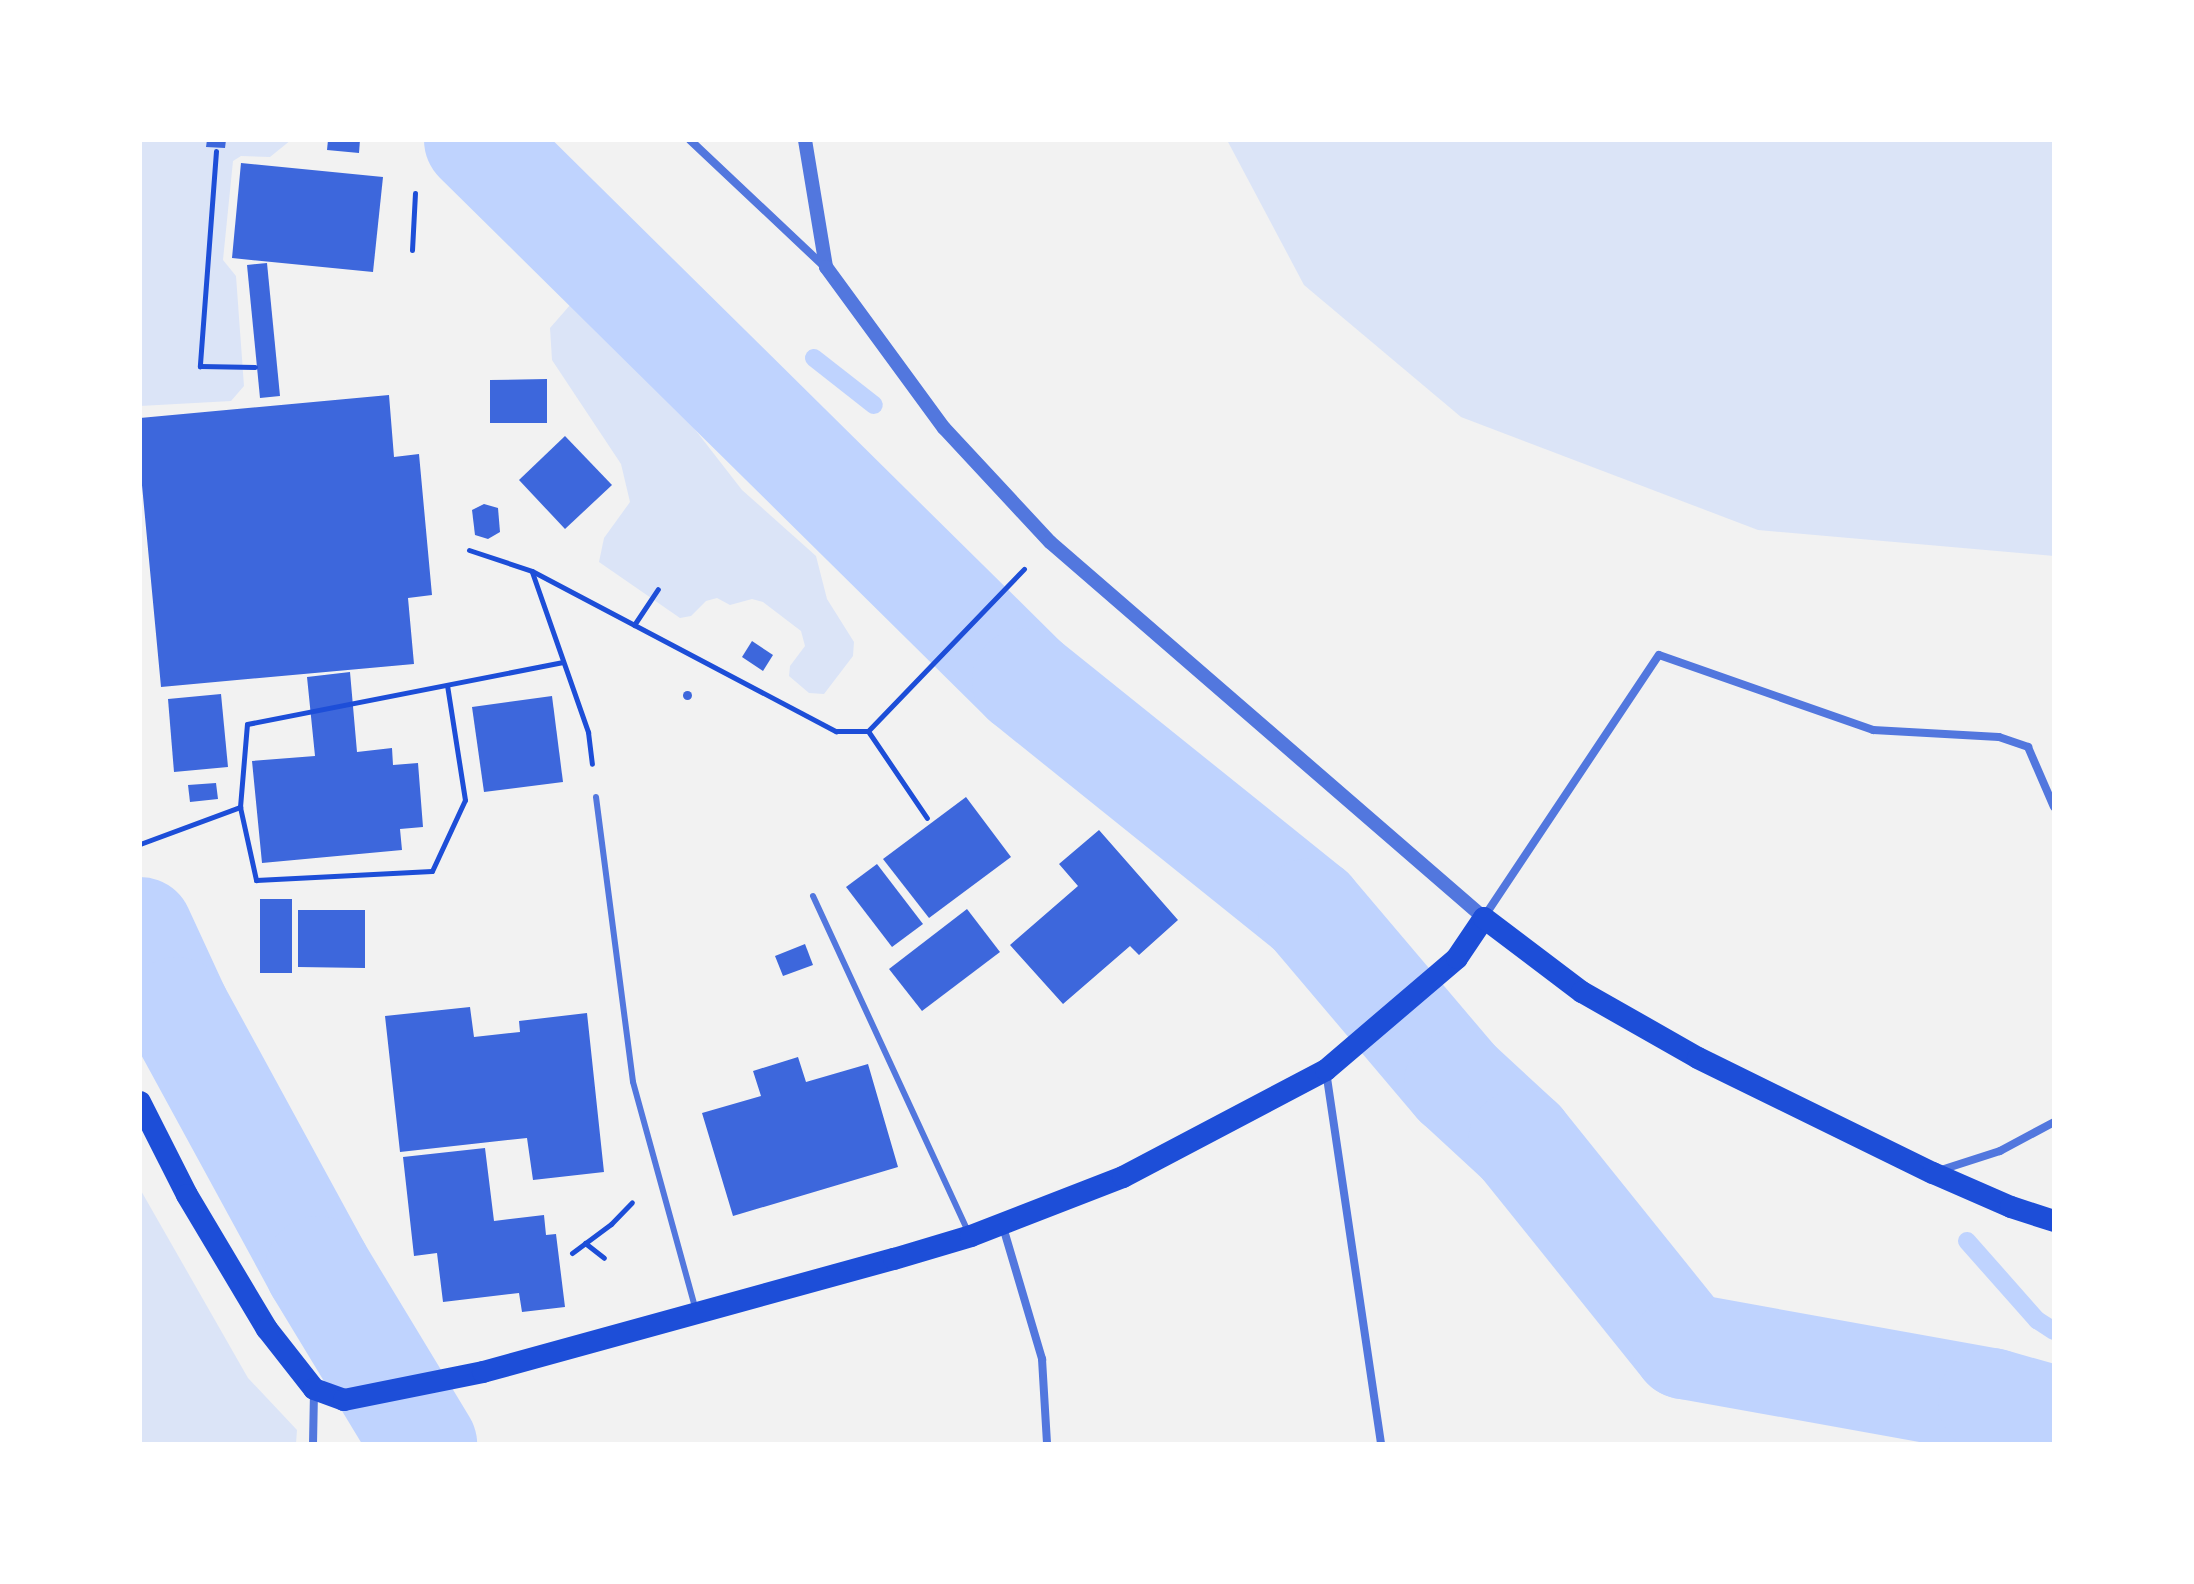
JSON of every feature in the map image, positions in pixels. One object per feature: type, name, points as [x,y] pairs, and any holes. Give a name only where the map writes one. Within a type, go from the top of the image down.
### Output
[{"type":"highway","points":[[140,1102],[187,1195],[267,1329],[314,1389],[344,1400],[483,1372],[971,1236],[1123,1177],[1326,1070],[1457,958],[1484,918],[1582,992],[1698,1058],[1933,1173],[2011,1207],[2054,1221]]},
{"type":"street","points":[[690,140],[826,267],[944,428],[1050,542],[1484,918],[1659,655],[1873,730],[1999,737],[2028,747],[2054,807]]},
{"type":"street","points":[[805,140],[826,267]]},
{"type":"street","points":[[1326,1070],[1381,1444]]},
{"type":"street","points":[[1933,1173],[2000,1151],[2054,1122]]},
{"type":"street","points":[[1002,1224],[1042,1359],[1047,1444]]},
{"type":"street","points":[[313,1444],[314,1389]]},
{"type":"lane","points":[[596,797],[633,1082],[697,1314]]},
{"type":"lane","points":[[813,896],[971,1236]]},
{"type":"path","points":[[216,151],[200,366],[255,367]]},
{"type":"path","points":[[412,250],[415,193]]},
{"type":"path","points":[[469,550],[532,571],[836,731],[868,731],[1028,566]]},
{"type":"path","points":[[532,571],[588,732],[596,797]]},
{"type":"path","points":[[634,625],[658,589]]},
{"type":"path","points":[[447,685],[465,800],[432,871],[256,880],[240,807],[247,724],[563,662]]},
{"type":"path","points":[[868,731],[927,818]]},
{"type":"path","points":[[140,844],[240,807]]},
{"type":"path","points":[[572,1253],[611,1224],[659,1173]]},
{"type":"path","points":[[585,1243],[604,1258]]},
{"type":"shaded area","points":[[140,140],[291,140],[270,157],[241,156],[233,161],[223,260],[236,276],[244,386],[231,401],[140,406]]},
{"type":"shaded area","points":[[1227,140],[2054,140],[2054,556],[1758,530],[1461,417],[1304,285]]},
{"type":"shaded area","points":[[571,304],[613,324],[742,490],[816,556],[827,599],[854,642],[853,656],[824,694],[809,693],[789,676],[790,666],[805,646],[801,631],[763,602],[752,599],[730,605],[717,598],[706,601],[691,616],[680,618],[599,562],[604,538],[630,502],[621,464],[552,360],[550,328]]},
{"type":"shaded area","points":[[140,1189],[248,1378],[297,1430],[296,1444],[140,1444]]},
{"type":"building","points":[[207,140],[226,140],[225,148],[206,147]]},
{"type":"building","points":[[328,140],[360,140],[359,153],[327,150]]},
{"type":"building","points":[[241,163],[383,177],[373,272],[232,258]]},
{"type":"building","points":[[267,263],[280,396],[260,398],[247,265]]},
{"type":"building","points":[[547,379],[547,423],[490,423],[490,380]]},
{"type":"building","points":[[389,395],[394,457],[419,454],[432,595],[408,598],[414,664],[161,687],[140,464],[140,418]]},
{"type":"building","points":[[565,436],[612,485],[565,529],[519,480]]},
{"type":"building","points":[[484,504],[498,508],[500,532],[488,539],[475,535],[472,510]]},
{"type":"building","points":[[752,641],[773,655],[763,671],[742,657]]},
{"type":"building","points":[[350,672],[357,752],[392,748],[393,765],[418,763],[423,827],[400,829],[402,850],[262,863],[252,761],[315,756],[307,677]]},
{"type":"building","points":[[687,690],[692,695],[687,700],[682,695]]},
{"type":"building","points":[[221,694],[228,767],[174,772],[168,699]]},
{"type":"building","points":[[552,696],[563,782],[484,792],[472,707]]},
{"type":"building","points":[[216,783],[218,799],[190,802],[188,785]]},
{"type":"building","points":[[966,797],[1011,857],[929,918],[883,859]]},
{"type":"building","points":[[1099,830],[1178,920],[1139,955],[1130,946],[1063,1004],[1010,945],[1078,886],[1059,864]]},
{"type":"building","points":[[877,864],[923,924],[892,947],[846,887]]},
{"type":"building","points":[[260,899],[292,899],[292,973],[260,973]]},
{"type":"building","points":[[967,909],[1000,952],[922,1011],[889,969]]},
{"type":"building","points":[[298,910],[365,910],[365,968],[298,967]]},
{"type":"building","points":[[805,944],[813,965],[783,976],[775,956]]},
{"type":"building","points":[[470,1007],[474,1037],[520,1032],[519,1021],[587,1013],[604,1172],[533,1180],[527,1138],[400,1152],[385,1016]]},
{"type":"building","points":[[798,1057],[806,1082],[868,1064],[898,1167],[733,1216],[702,1113],[761,1096],[753,1071]]},
{"type":"building","points":[[485,1148],[494,1221],[544,1215],[546,1235],[556,1234],[565,1307],[522,1312],[519,1293],[443,1302],[437,1253],[414,1256],[403,1157]]},
{"type":"waterway","points":[[477,140],[1025,681],[1311,911],[1457,1083],[1521,1142],[1685,1346],[1991,1401],[2054,1419]]},
{"type":"waterway","points":[[814,358],[874,405]]},
{"type":"waterway","points":[[140,930],[177,1010],[318,1269],[424,1444]]},
{"type":"waterway","points":[[1967,1241],[2037,1320],[2054,1331]]}]
